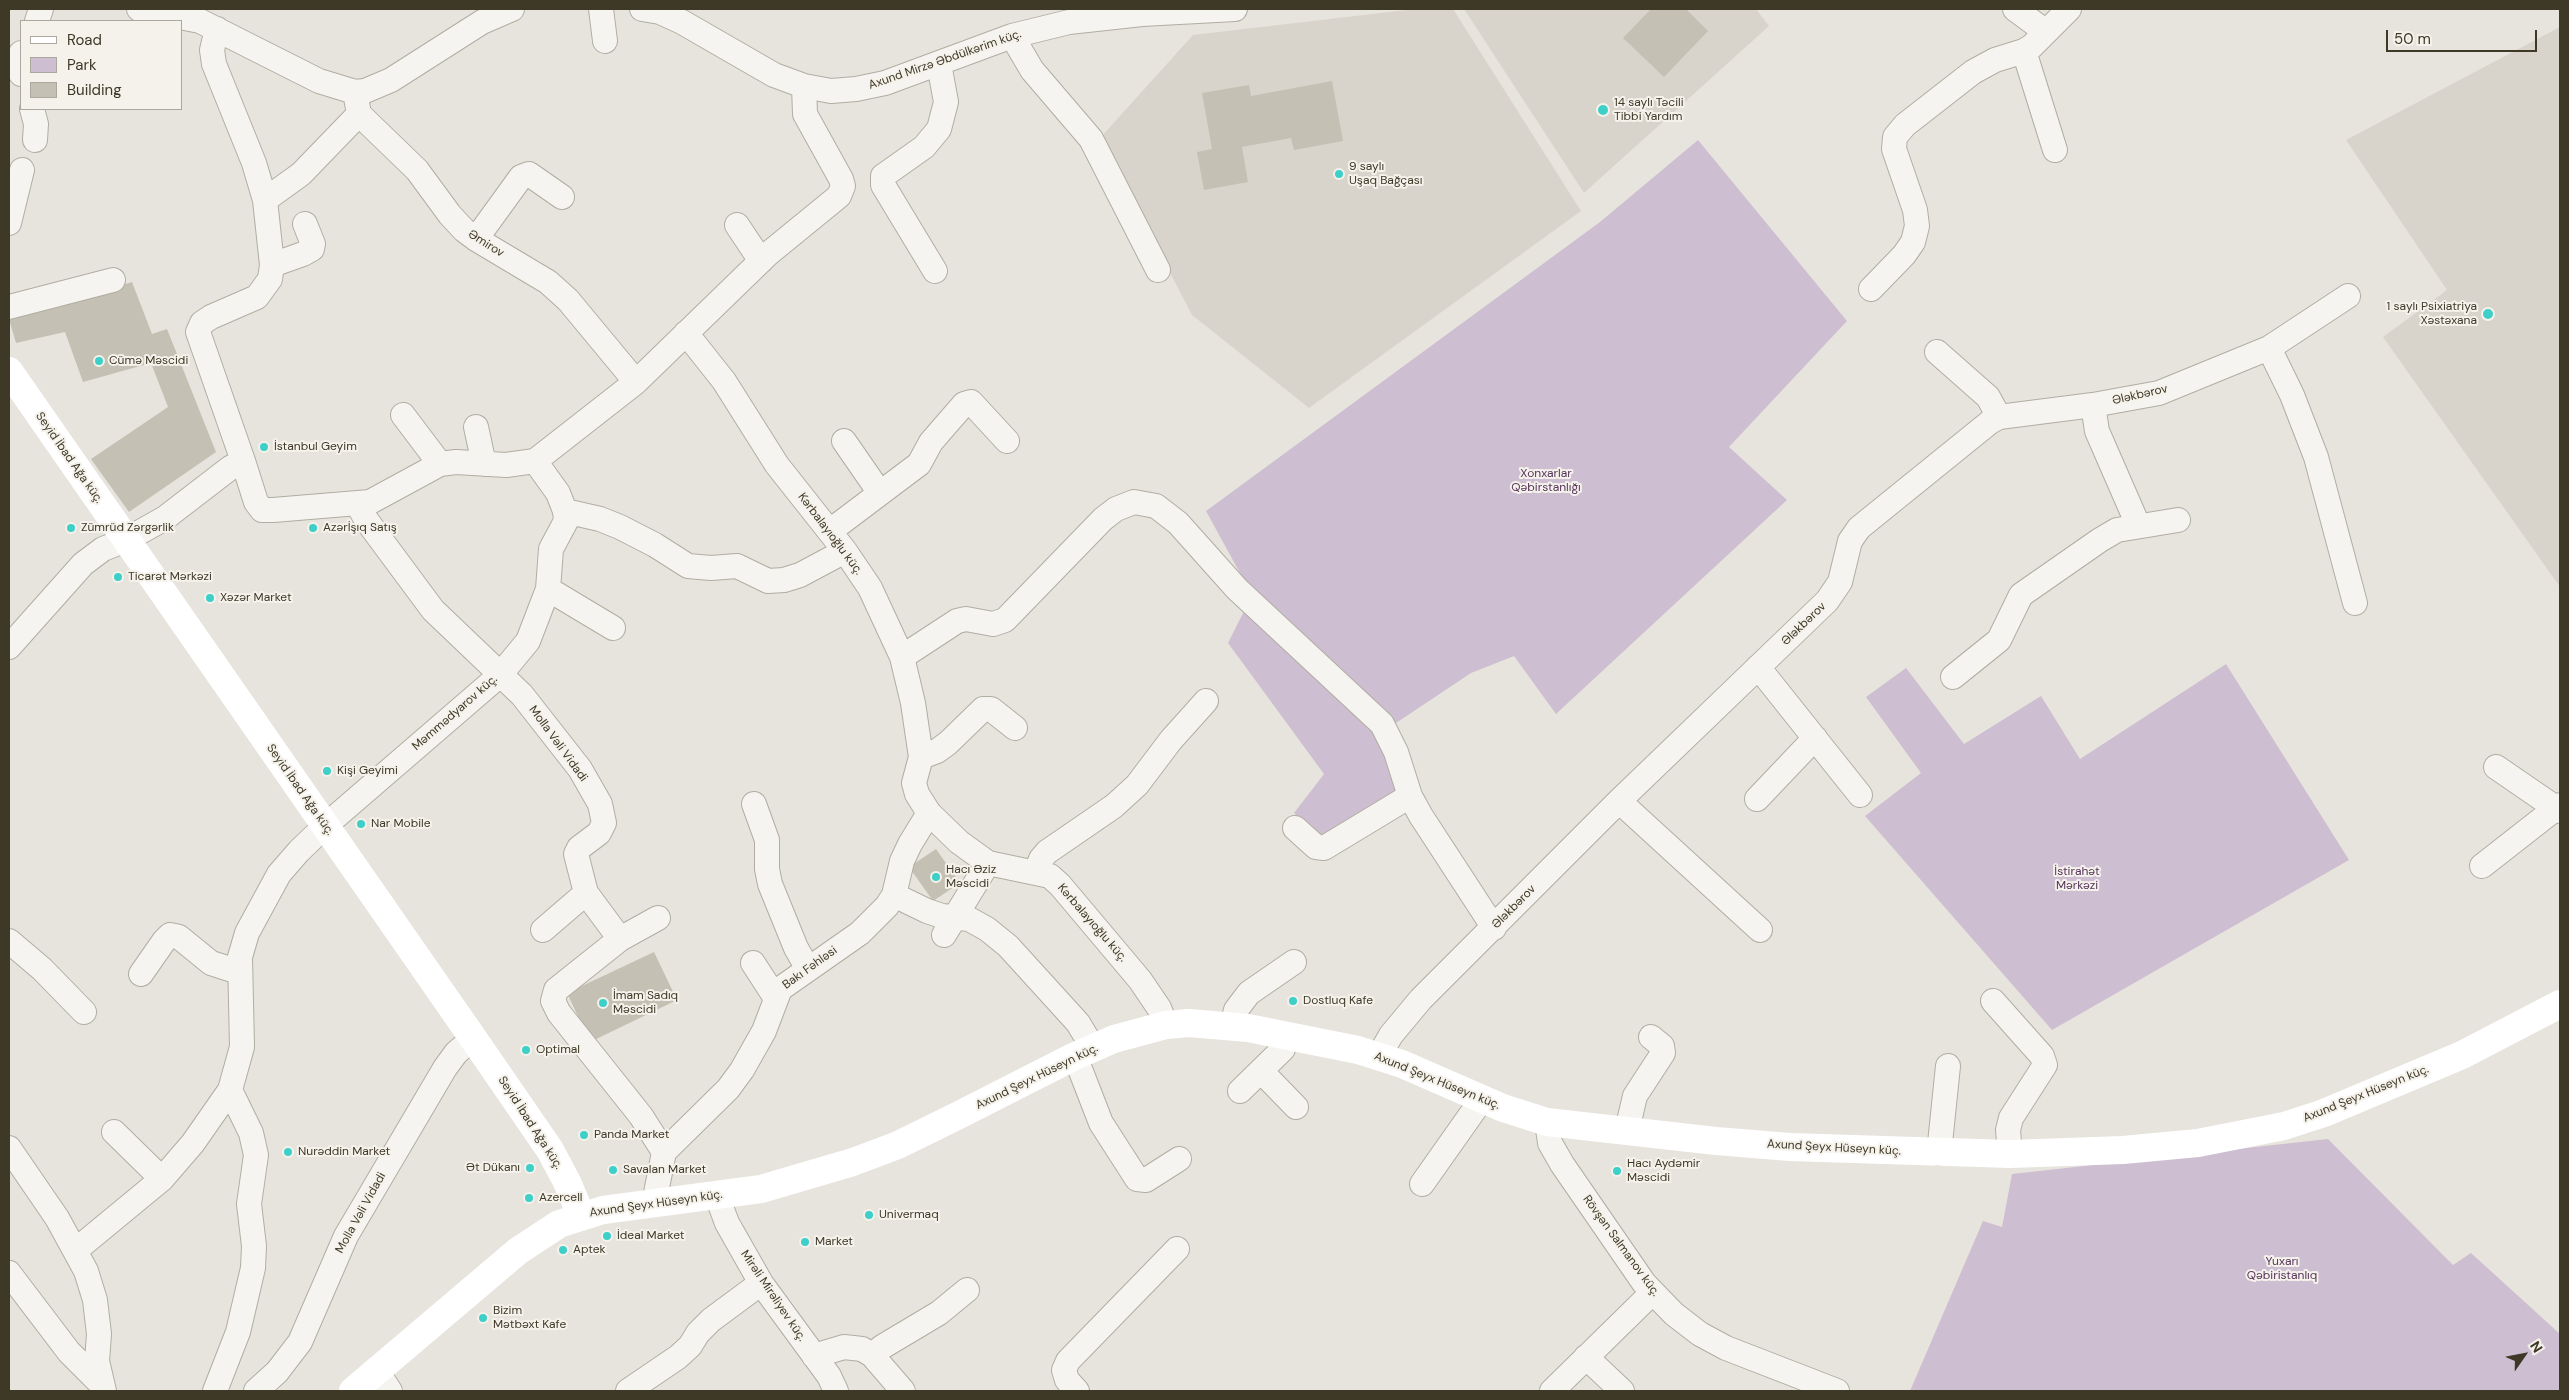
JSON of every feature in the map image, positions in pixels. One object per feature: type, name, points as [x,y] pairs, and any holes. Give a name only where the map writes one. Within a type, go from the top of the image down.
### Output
[{"type":"main road","name":"Seyid İbad Ağa küç.","points":[[9,371],[550,1150],[567,1182],[581,1215]]},
{"type":"main road","name":"Axund Şeyx Hüseyn küç.","points":[[353,1391],[383,1381],[518,1251],[552,1228],[581,1215],[654,1203],[717,1196],[800,1179],[853,1162],[898,1145],[1084,1052],[1143,1030],[1166,1025],[1189,1023],[1232,1026],[1332,1043],[1402,1064],[1522,1115],[1547,1122],[1716,1141],[1790,1147],[2010,1154],[2123,1150],[2198,1142],[2284,1126],[2324,1113],[2454,1058],[2560,1004]]},
{"type":"street","points":[[139,9],[188,18],[217,29],[319,81],[357,103]]},
{"type":"street","points":[[601,9],[605,41]]},
{"type":"street","name":"Axund Mirzə Əbdülkərim küç.","points":[[654,10],[699,30],[774,75],[804,86],[831,91],[856,89],[884,83],[939,64],[1012,36],[1038,19],[1100,18],[1234,9]]},
{"type":"street","points":[[2015,9],[2046,32]]},
{"type":"street","points":[[1871,289],[1904,255],[1912,242],[1917,226],[1915,210],[1894,149],[1895,137],[1905,125],[1973,72],[1995,60],[2024,51],[2069,9]]},
{"type":"street","points":[[265,200],[301,174],[365,91],[391,80],[482,22],[506,10]]},
{"type":"street","points":[[217,29],[212,50],[214,64],[254,163],[265,200],[272,265],[270,279],[258,297],[212,317],[202,323],[198,332],[256,502],[262,510],[358,505],[387,494],[440,464],[456,462],[506,465],[535,461],[636,382],[761,261],[839,196],[842,186],[805,114],[804,86]]},
{"type":"street","points":[[1012,36],[1032,70],[1091,139],[1158,270]]},
{"type":"street","points":[[2024,51],[2055,150]]},
{"type":"street","points":[[935,271],[883,185],[883,176],[924,147],[939,129],[946,102],[939,64]]},
{"type":"street","name":"Əmirov","points":[[357,103],[417,170],[450,215],[476,239],[548,282],[568,300],[636,382]]},
{"type":"street","points":[[32,110],[36,124],[35,140]]},
{"type":"street","points":[[9,224],[22,170]]},
{"type":"street","points":[[476,239],[522,177],[529,174],[562,197]]},
{"type":"street","points":[[272,265],[312,249],[313,244],[305,224]]},
{"type":"street","points":[[737,225],[761,261]]},
{"type":"street","points":[[9,307],[113,280]]},
{"type":"street","name":"Ələkbərov","points":[[1379,1056],[1395,1030],[1421,999],[1494,928],[1618,801],[1828,601],[1840,582],[1850,542],[1859,528],[1999,416],[2093,405],[2159,393],[2268,348],[2348,296]]},
{"type":"street","name":"Kərbalayıoğlu küç.","points":[[686,333],[729,388],[777,465],[830,531],[870,588],[902,657],[913,703],[921,757],[914,783],[917,794],[929,813],[959,842],[988,863],[1050,876],[1074,900],[1140,980],[1159,1008],[1166,1025]]},
{"type":"street","points":[[2268,348],[2292,394],[2316,457],[2355,603]]},
{"type":"street","points":[[1937,352],[1988,397],[1999,416]]},
{"type":"street","points":[[830,531],[918,464],[931,442],[964,404],[971,402],[1006,441]]},
{"type":"street","points":[[2093,405],[2098,431],[2138,525]]},
{"type":"street","points":[[403,415],[440,464]]},
{"type":"street","points":[[476,427],[484,464]]},
{"type":"street","points":[[844,442],[880,493]]},
{"type":"street","points":[[9,647],[83,564],[103,549],[126,540],[165,518],[242,461]]},
{"type":"street","points":[[535,461],[558,492],[565,511],[600,519],[620,527],[655,545],[688,566],[711,568],[738,566],[768,581],[784,580],[800,575],[845,551]]},
{"type":"street","points":[[902,657],[957,621],[966,619],[993,624],[1004,620],[1103,519],[1116,510],[1134,502],[1146,502],[1166,512],[1178,523],[1237,589],[1377,719],[1389,736],[1410,796],[1421,816],[1494,928]]},
{"type":"street","name":"Molla Vəli Vidadi","points":[[358,505],[366,521],[433,610],[522,696],[580,770],[600,804],[604,823],[599,833],[579,848],[576,854],[586,892],[620,940]]},
{"type":"street","name":"Məmmədyarov küç.","points":[[76,1250],[162,1179],[193,1143],[230,1090],[242,1047],[240,957],[247,933],[279,874],[325,826],[500,675],[528,641],[548,590],[551,548],[566,521],[565,511]]},
{"type":"street","points":[[1953,677],[1999,640],[2021,595],[2117,530],[2138,525],[2178,520]]},
{"type":"street","points":[[548,590],[613,628]]},
{"type":"street","points":[[1758,667],[1860,795]]},
{"type":"street","points":[[1036,872],[1041,859],[1047,852],[1114,806],[1138,785],[1171,740],[1206,701]]},
{"type":"street","points":[[921,757],[937,751],[948,743],[983,709],[991,709],[1015,728]]},
{"type":"street","points":[[1757,799],[1815,738]]},
{"type":"street","points":[[2482,866],[2559,808],[2496,767]]},
{"type":"street","points":[[1295,828],[1316,847],[1324,848],[1410,796]]},
{"type":"street","points":[[1618,801],[1760,930]]},
{"type":"street","points":[[754,804],[767,840],[767,868],[770,884],[796,948],[808,968]]},
{"type":"street","name":"Bakı Fəhləsi","points":[[664,1152],[728,1089],[742,1070],[764,1031],[780,989],[860,932],[887,906],[894,895],[902,861],[929,813]]},
{"type":"street","points":[[950,926],[988,863]]},
{"type":"street","points":[[543,930],[586,892]]},
{"type":"street","points":[[894,895],[942,916],[950,926]]},
{"type":"street","points":[[654,1203],[664,1152],[641,1116],[559,1013],[553,1001],[556,990],[620,940],[658,918]]},
{"type":"street","points":[[950,926],[969,919],[987,929],[1008,946],[1078,1023],[1101,1123],[1137,1178],[1146,1180],[1179,1159]]},
{"type":"street","points":[[141,974],[170,935],[179,937],[211,962],[239,972]]},
{"type":"street","points":[[9,941],[42,969],[84,1012]]},
{"type":"street","points":[[1232,1026],[1236,1010],[1249,993],[1294,962]]},
{"type":"street","points":[[753,963],[776,997]]},
{"type":"street","points":[[1993,1001],[2042,1056],[2045,1065],[2011,1118],[2008,1130],[2010,1154]]},
{"type":"street","points":[[1240,1091],[1283,1049],[1286,1035]]},
{"type":"street","points":[[1627,1130],[1635,1096],[1663,1053],[1662,1046],[1651,1037]]},
{"type":"street","name":"Molla Vəli Vidadi","points":[[256,1391],[277,1372],[300,1342],[346,1236],[445,1068],[456,1053],[473,1038]]},
{"type":"street","points":[[1939,1153],[1948,1066]]},
{"type":"street","points":[[1261,1071],[1296,1107]]},
{"type":"street","points":[[215,1391],[238,1332],[253,1268],[254,1246],[249,1204],[256,1155],[251,1133],[230,1090]]},
{"type":"street","points":[[1422,1184],[1482,1099]]},
{"type":"street","name":"Rövşən Salmanov küç.","points":[[1547,1122],[1550,1143],[1562,1164],[1652,1293],[1674,1314],[1726,1348],[1836,1391]]},
{"type":"street","points":[[114,1132],[162,1179]]},
{"type":"street","points":[[9,1148],[58,1218],[86,1271],[95,1300],[99,1334],[97,1361],[102,1387]]},
{"type":"street","name":"Mirəli Mirəliyev küç.","points":[[717,1196],[726,1223],[761,1283],[829,1376],[836,1391]]},
{"type":"street","points":[[1077,1391],[1067,1380],[1064,1370],[1068,1361],[1177,1249]]},
{"type":"street","points":[[9,1273],[69,1352],[102,1387]]},
{"type":"street","points":[[639,1388],[690,1346],[698,1333],[711,1320],[761,1283]]},
{"type":"street","points":[[872,1355],[939,1313],[967,1290]]},
{"type":"street","points":[[1552,1391],[1652,1293]]},
{"type":"street","points":[[814,1356],[844,1347],[862,1349],[872,1355],[903,1391]]},
{"type":"street","points":[[1586,1357],[1622,1391]]},
{"type":"shaded area","name":"9 saylı Uşaq Bağçası","points":[[1415,9],[1453,9],[1581,211],[1309,408],[1192,315],[1100,138],[1193,35]]},
{"type":"shaded area","name":"14 saylı Təcili Tibbi Yardım","points":[[1464,9],[1756,9],[1769,26],[1584,193]]},
{"type":"shaded area","name":"1 saylı Psixiatriya Xəstəxana","points":[[2560,27],[2560,587],[2383,337],[2447,290],[2346,140]]},
{"type":"green space","name":"Xonxarlar Qəbirstanlığı","points":[[1698,140],[1847,321],[1729,447],[1787,500],[1556,714],[1514,656],[1471,673],[1381,733],[1399,798],[1322,842],[1294,813],[1324,774],[1228,643],[1252,595],[1206,511],[1600,222]]},
{"type":"green space","name":"İstirahət Mərkəzi","points":[[2226,664],[2349,860],[2052,1030],[1865,816],[1921,773],[1866,697],[1906,668],[1964,744],[2041,696],[2080,759]]},
{"type":"green space","name":"Yuxarı Qəbiristanlıq","points":[[2328,1139],[2453,1265],[2471,1253],[2560,1334],[2560,1391],[1910,1391],[1983,1221],[2002,1227],[2012,1174]]},
{"type":"building","points":[[1651,9],[1686,9],[1708,31],[1664,77],[1623,38]]},
{"type":"building","points":[[1332,81],[1343,141],[1294,150],[1291,138],[1242,147],[1248,182],[1204,190],[1197,152],[1212,149],[1202,93],[1249,85],[1251,96]]},
{"type":"building","points":[[132,282],[152,334],[167,329],[216,452],[129,512],[91,459],[168,407],[151,363],[83,382],[65,332],[16,343],[9,319]]},
{"type":"building","points":[[936,849],[960,883],[933,901],[909,867]]},
{"type":"building","points":[[654,952],[677,1000],[590,1042],[567,993]]},
{"type":"place","name":"14 saylı Təcili Tibbi Yardım","points":[[1603,110]]},
{"type":"place","name":"9 saylı Uşaq Bağçası","points":[[1339,174]]},
{"type":"place","name":"1 saylı Psixiatriya Xəstəxana","points":[[2488,314]]},
{"type":"place","name":"Cümə Məscidi","points":[[99,361]]},
{"type":"place","name":"İstanbul Geyim","points":[[264,447]]},
{"type":"place","name":"Zümrüd Zərgərlik","points":[[71,528]]},
{"type":"place","name":"Azərİşıq Satış","points":[[313,528]]},
{"type":"place","name":"Ticarət Mərkəzi","points":[[118,577]]},
{"type":"place","name":"Xəzər Market","points":[[210,598]]},
{"type":"place","name":"Kişi Geyimi","points":[[327,771]]},
{"type":"place","name":"Nar Mobile","points":[[361,824]]},
{"type":"place","name":"Hacı Əziz Məscidi","points":[[936,877]]},
{"type":"place","name":"Dostluq Kafe","points":[[1293,1001]]},
{"type":"place","name":"İmam Sadıq Məscidi","points":[[603,1003]]},
{"type":"place","name":"Optimal","points":[[526,1050]]},
{"type":"place","name":"Panda Market","points":[[584,1135]]},
{"type":"place","name":"Nurəddin Market","points":[[288,1152]]},
{"type":"place","name":"Ət Dükanı","points":[[530,1168]]},
{"type":"place","name":"Savalan Market","points":[[613,1170]]},
{"type":"place","name":"Hacı Aydəmir Məscidi","points":[[1617,1171]]},
{"type":"place","name":"Azercell","points":[[529,1198]]},
{"type":"place","name":"Univermaq","points":[[869,1215]]},
{"type":"place","name":"İdeal Market","points":[[607,1236]]},
{"type":"place","name":"Market","points":[[805,1242]]},
{"type":"place","name":"Aptek","points":[[563,1250]]},
{"type":"place","name":"Bizim Mətbəxt Kafe","points":[[483,1318]]}]
